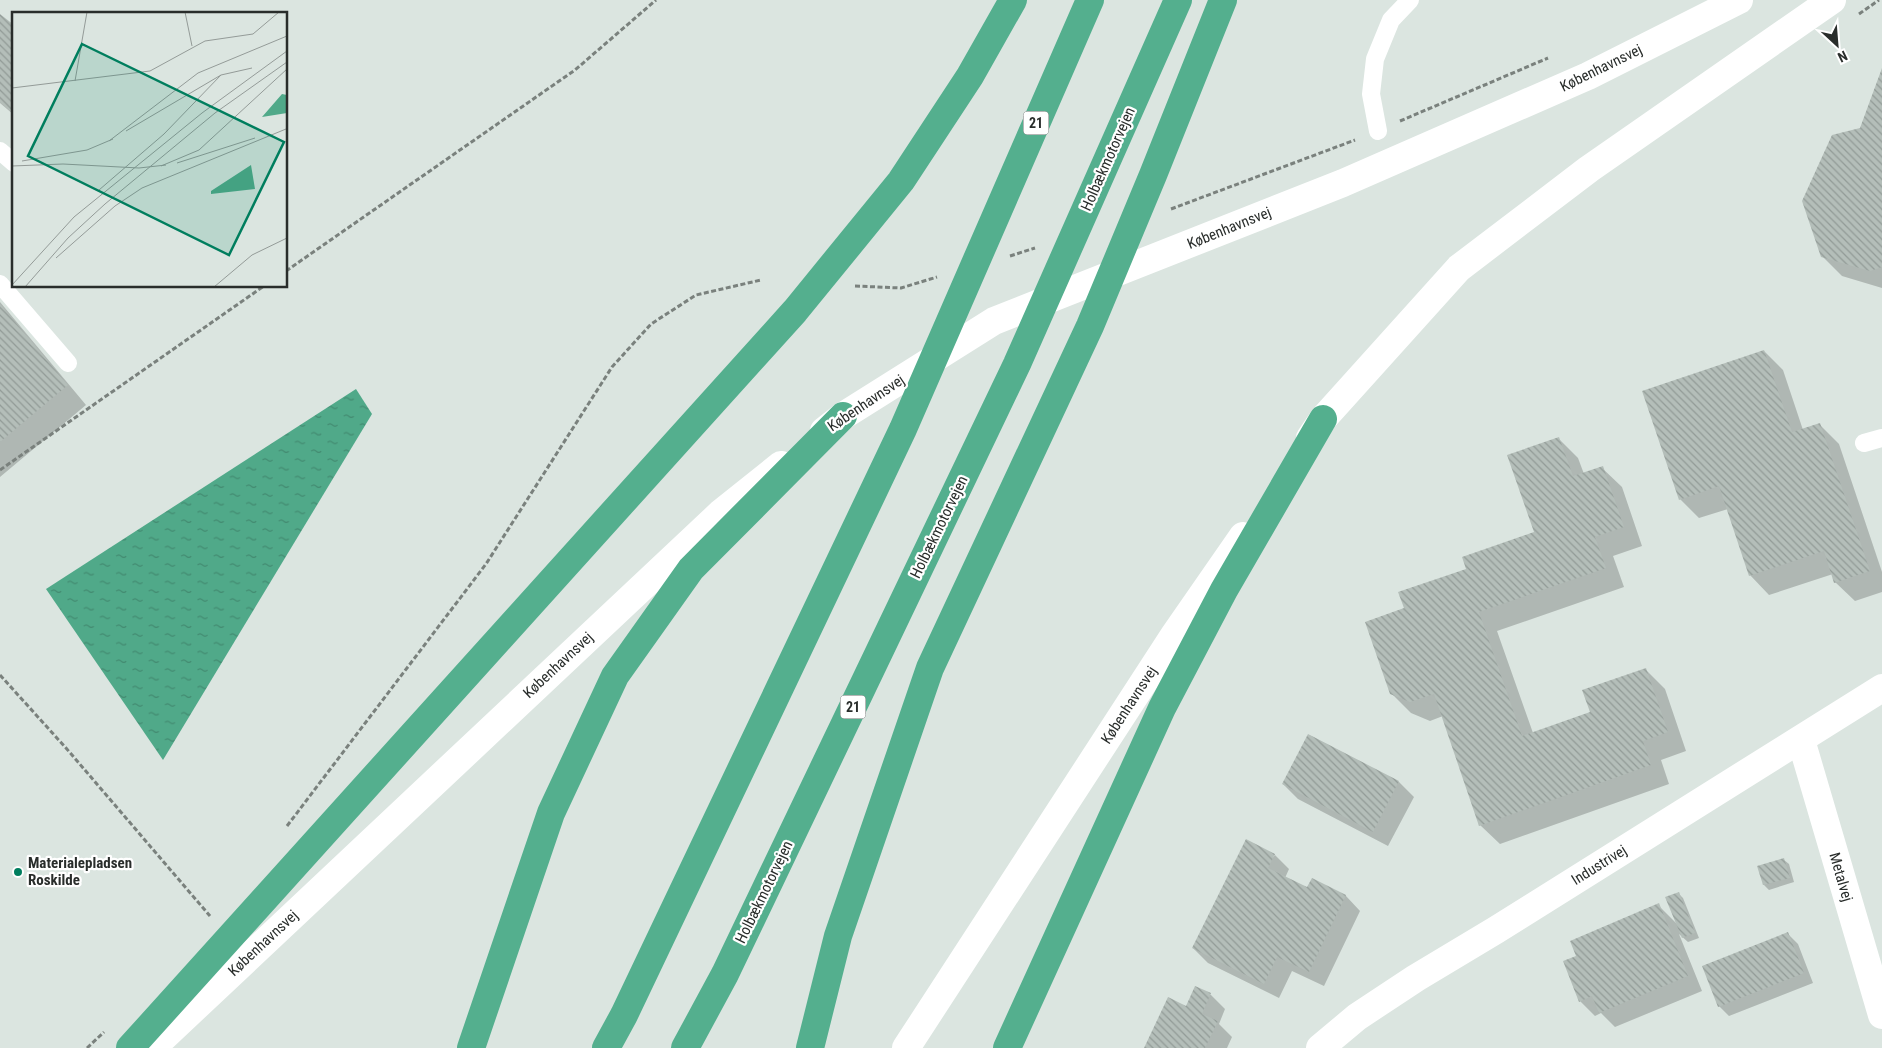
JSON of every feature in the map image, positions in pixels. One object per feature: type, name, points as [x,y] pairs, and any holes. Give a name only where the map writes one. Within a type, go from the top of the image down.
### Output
[{"type":"highway","points":[[130,1048],[795,311],[901,182],[970,76],[1012,0]]},
{"type":"highway","name":"21","points":[[606,1048],[624,1015],[903,429],[993,252],[1090,0]]},
{"type":"highway","name":"Holbækmotorvejen","points":[[685,1048],[725,974],[1017,364],[1178,0]]},
{"type":"highway","points":[[810,1048],[838,936],[930,668],[1090,326],[1223,0]]},
{"type":"highway","points":[[471,1048],[552,813],[615,676],[691,569],[843,416]]},
{"type":"highway","points":[[1007,1048],[1162,708],[1224,590],[1323,419]]},
{"type":"main road","name":"Københavnsvej","points":[[152,1048],[721,513],[843,416],[994,321],[1343,183],[1588,76],[1739,0]]},
{"type":"main road","name":"Københavnsvej","points":[[906,1048],[1175,634],[1323,419],[1459,268],[1589,168],[1832,0]]},
{"type":"main road","name":"Industrivej","points":[[1320,1048],[1357,1017],[1416,978],[1882,688]]},
{"type":"main road","name":"Metalvej","points":[[1801,740],[1882,1015]]},
{"type":"lane","points":[[1378,131],[1371,94],[1375,58],[1391,20],[1410,0]]},
{"type":"lane","points":[[0,151],[12,161]]},
{"type":"lane","points":[[0,284],[68,363]]},
{"type":"lane","points":[[1864,444],[1882,438]]},
{"type":"path","points":[[288,269],[575,70],[656,0]]},
{"type":"path","points":[[1854,17],[1879,0]]},
{"type":"path","points":[[1164,211],[1378,131],[1552,57]]},
{"type":"path","points":[[993,252],[1042,246]]},
{"type":"path","points":[[852,286],[901,288],[939,277]]},
{"type":"path","points":[[282,833],[486,564],[612,367],[651,324],[696,295],[761,280]]},
{"type":"path","points":[[0,470],[261,288]]},
{"type":"path","points":[[0,675],[66,748],[216,922]]},
{"type":"path","points":[[87,1048],[108,1027]]},
{"type":"water","points":[[356,389],[372,414],[163,760],[46,589]]},
{"type":"building","points":[[0,14],[12,23],[12,112],[0,102]]},
{"type":"building","points":[[1882,68],[1882,267],[1870,271],[1821,257],[1802,201],[1832,135],[1860,128]]},
{"type":"building","points":[[0,304],[68,385],[0,442]]},
{"type":"building","points":[[1764,350],[1792,432],[1820,423],[1870,571],[1834,583],[1824,551],[1749,576],[1719,486],[1679,500],[1642,391]]},
{"type":"building","points":[[1559,437],[1573,476],[1603,466],[1624,527],[1595,537],[1606,568],[1479,612],[1522,736],[1590,712],[1582,690],[1646,668],[1668,732],[1643,741],[1651,765],[1479,826],[1434,694],[1410,702],[1390,694],[1365,622],[1404,608],[1398,592],[1466,569],[1462,557],[1534,532],[1507,455]]},
{"type":"building","points":[[1308,734],[1399,781],[1373,832],[1282,784]]},
{"type":"building","points":[[1246,839],[1275,854],[1268,868],[1307,887],[1312,878],[1346,895],[1309,972],[1277,957],[1264,984],[1192,948]]},
{"type":"building","points":[[1784,858],[1790,878],[1763,885],[1757,866]]},
{"type":"building","points":[[1679,892],[1695,933],[1682,938],[1665,897]]},
{"type":"building","points":[[1659,903],[1688,976],[1599,1013],[1592,996],[1579,1002],[1563,961],[1576,956],[1570,941]]},
{"type":"building","points":[[1788,932],[1804,973],[1718,1007],[1702,966]]},
{"type":"building","points":[[1195,986],[1211,993],[1202,1014],[1218,1021],[1205,1048],[1144,1048],[1168,997],[1186,1006]]},
{"type":"place","name":"Materialepladsen Roskilde","points":[[18,872]]}]
